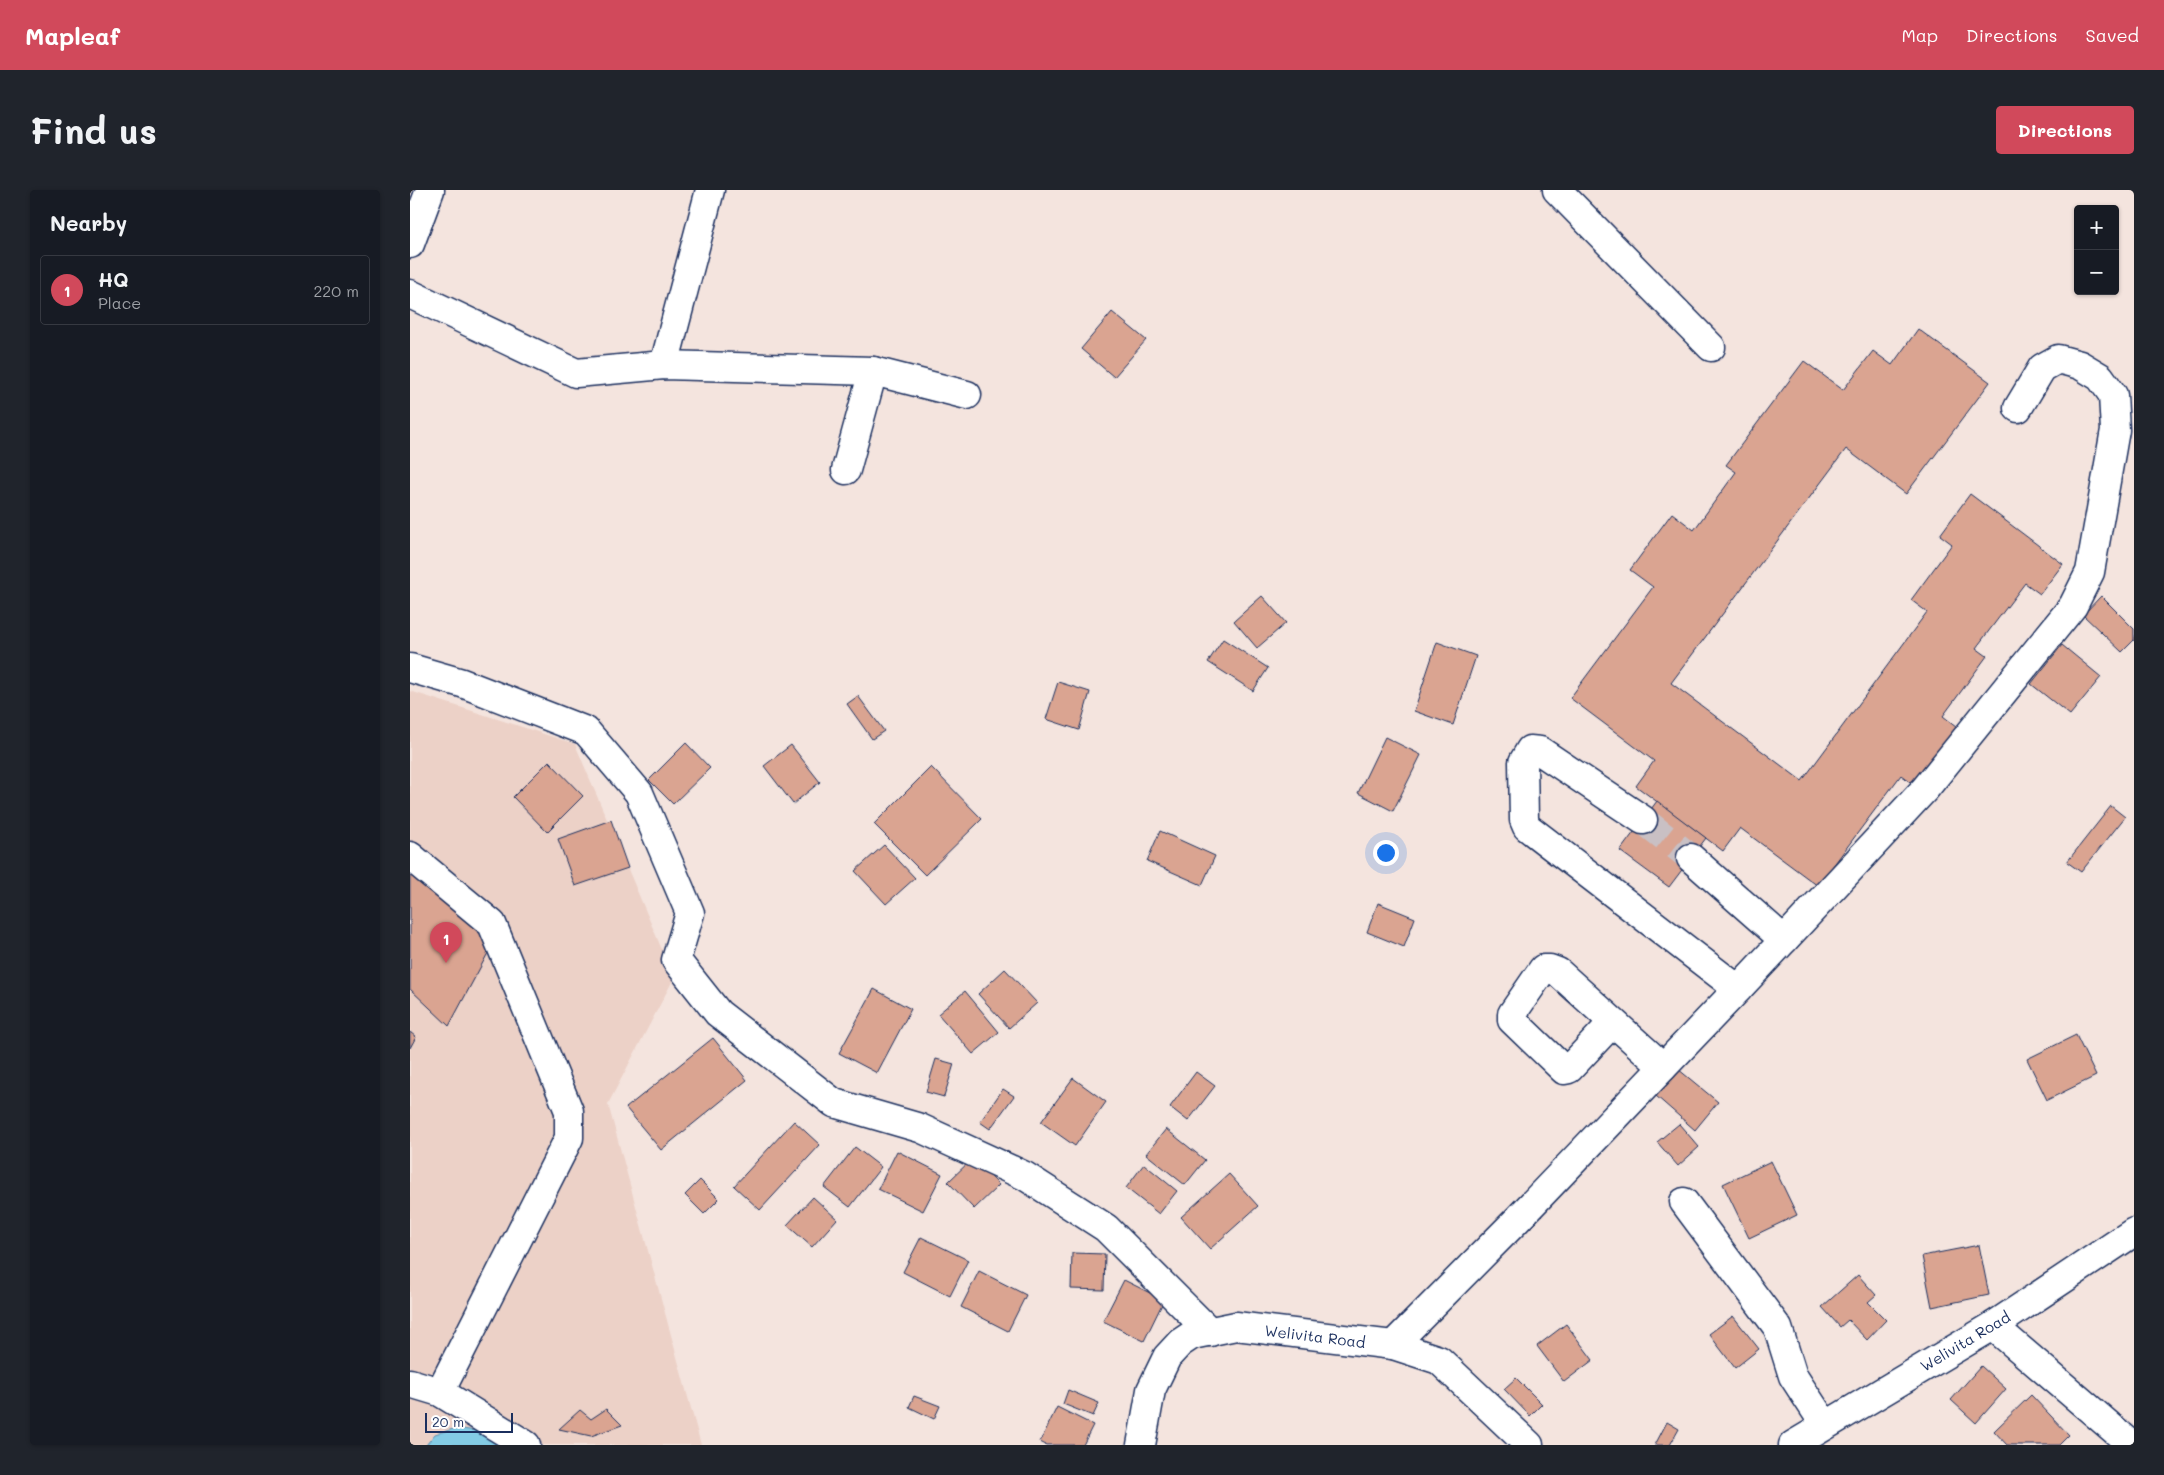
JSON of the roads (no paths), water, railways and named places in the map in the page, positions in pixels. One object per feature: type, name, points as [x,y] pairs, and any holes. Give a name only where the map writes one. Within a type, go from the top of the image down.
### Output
[{"type":"street","points":[[410,244],[430,190]]},
{"type":"street","points":[[664,365],[710,190]]},
{"type":"street","points":[[1557,190],[1711,347]]},
{"type":"street","points":[[410,294],[576,373],[664,365],[873,371],[967,395]]},
{"type":"street","points":[[1392,1345],[1515,1222],[1738,989],[1925,789],[2073,606],[2090,572],[2116,430],[2113,395],[2100,377],[2080,365],[2058,359],[2042,368],[2018,408]]},
{"type":"street","points":[[846,470],[873,371]]},
{"type":"street","points":[[410,668],[462,683],[586,731],[639,793],[690,913],[676,960],[718,1013],[834,1102],[920,1128],[1025,1176],[1106,1228],[1210,1332]]},
{"type":"street","points":[[1643,820],[1540,751],[1530,750],[1523,762],[1524,820],[1528,827],[1738,989]]},
{"type":"street","points":[[410,856],[492,924],[569,1111],[568,1138],[440,1392]]},
{"type":"street","points":[[1690,858],[1784,940]]},
{"type":"street","points":[[1613,1022],[1663,1067]]},
{"type":"street","points":[[1684,1202],[1778,1328],[1793,1376],[1826,1425]]},
{"type":"street","name":"Welivita Road","points":[[1793,1445],[1993,1326],[2134,1232]]},
{"type":"street","name":"Welivita Road","points":[[1141,1445],[1151,1390],[1166,1357],[1192,1335],[1236,1326],[1392,1345],[1439,1360],[1529,1445]]},
{"type":"street","points":[[1993,1326],[2132,1445]]},
{"type":"street","points":[[410,1383],[440,1392],[526,1445]]},
{"type":"water","points":[[457,1428],[481,1432],[505,1445],[426,1445],[435,1434]]},
{"type":"tunnel","points":[[1643,820],[1691,858]]},
{"type":"place","name":"HQ","points":[[446,963]]}]
